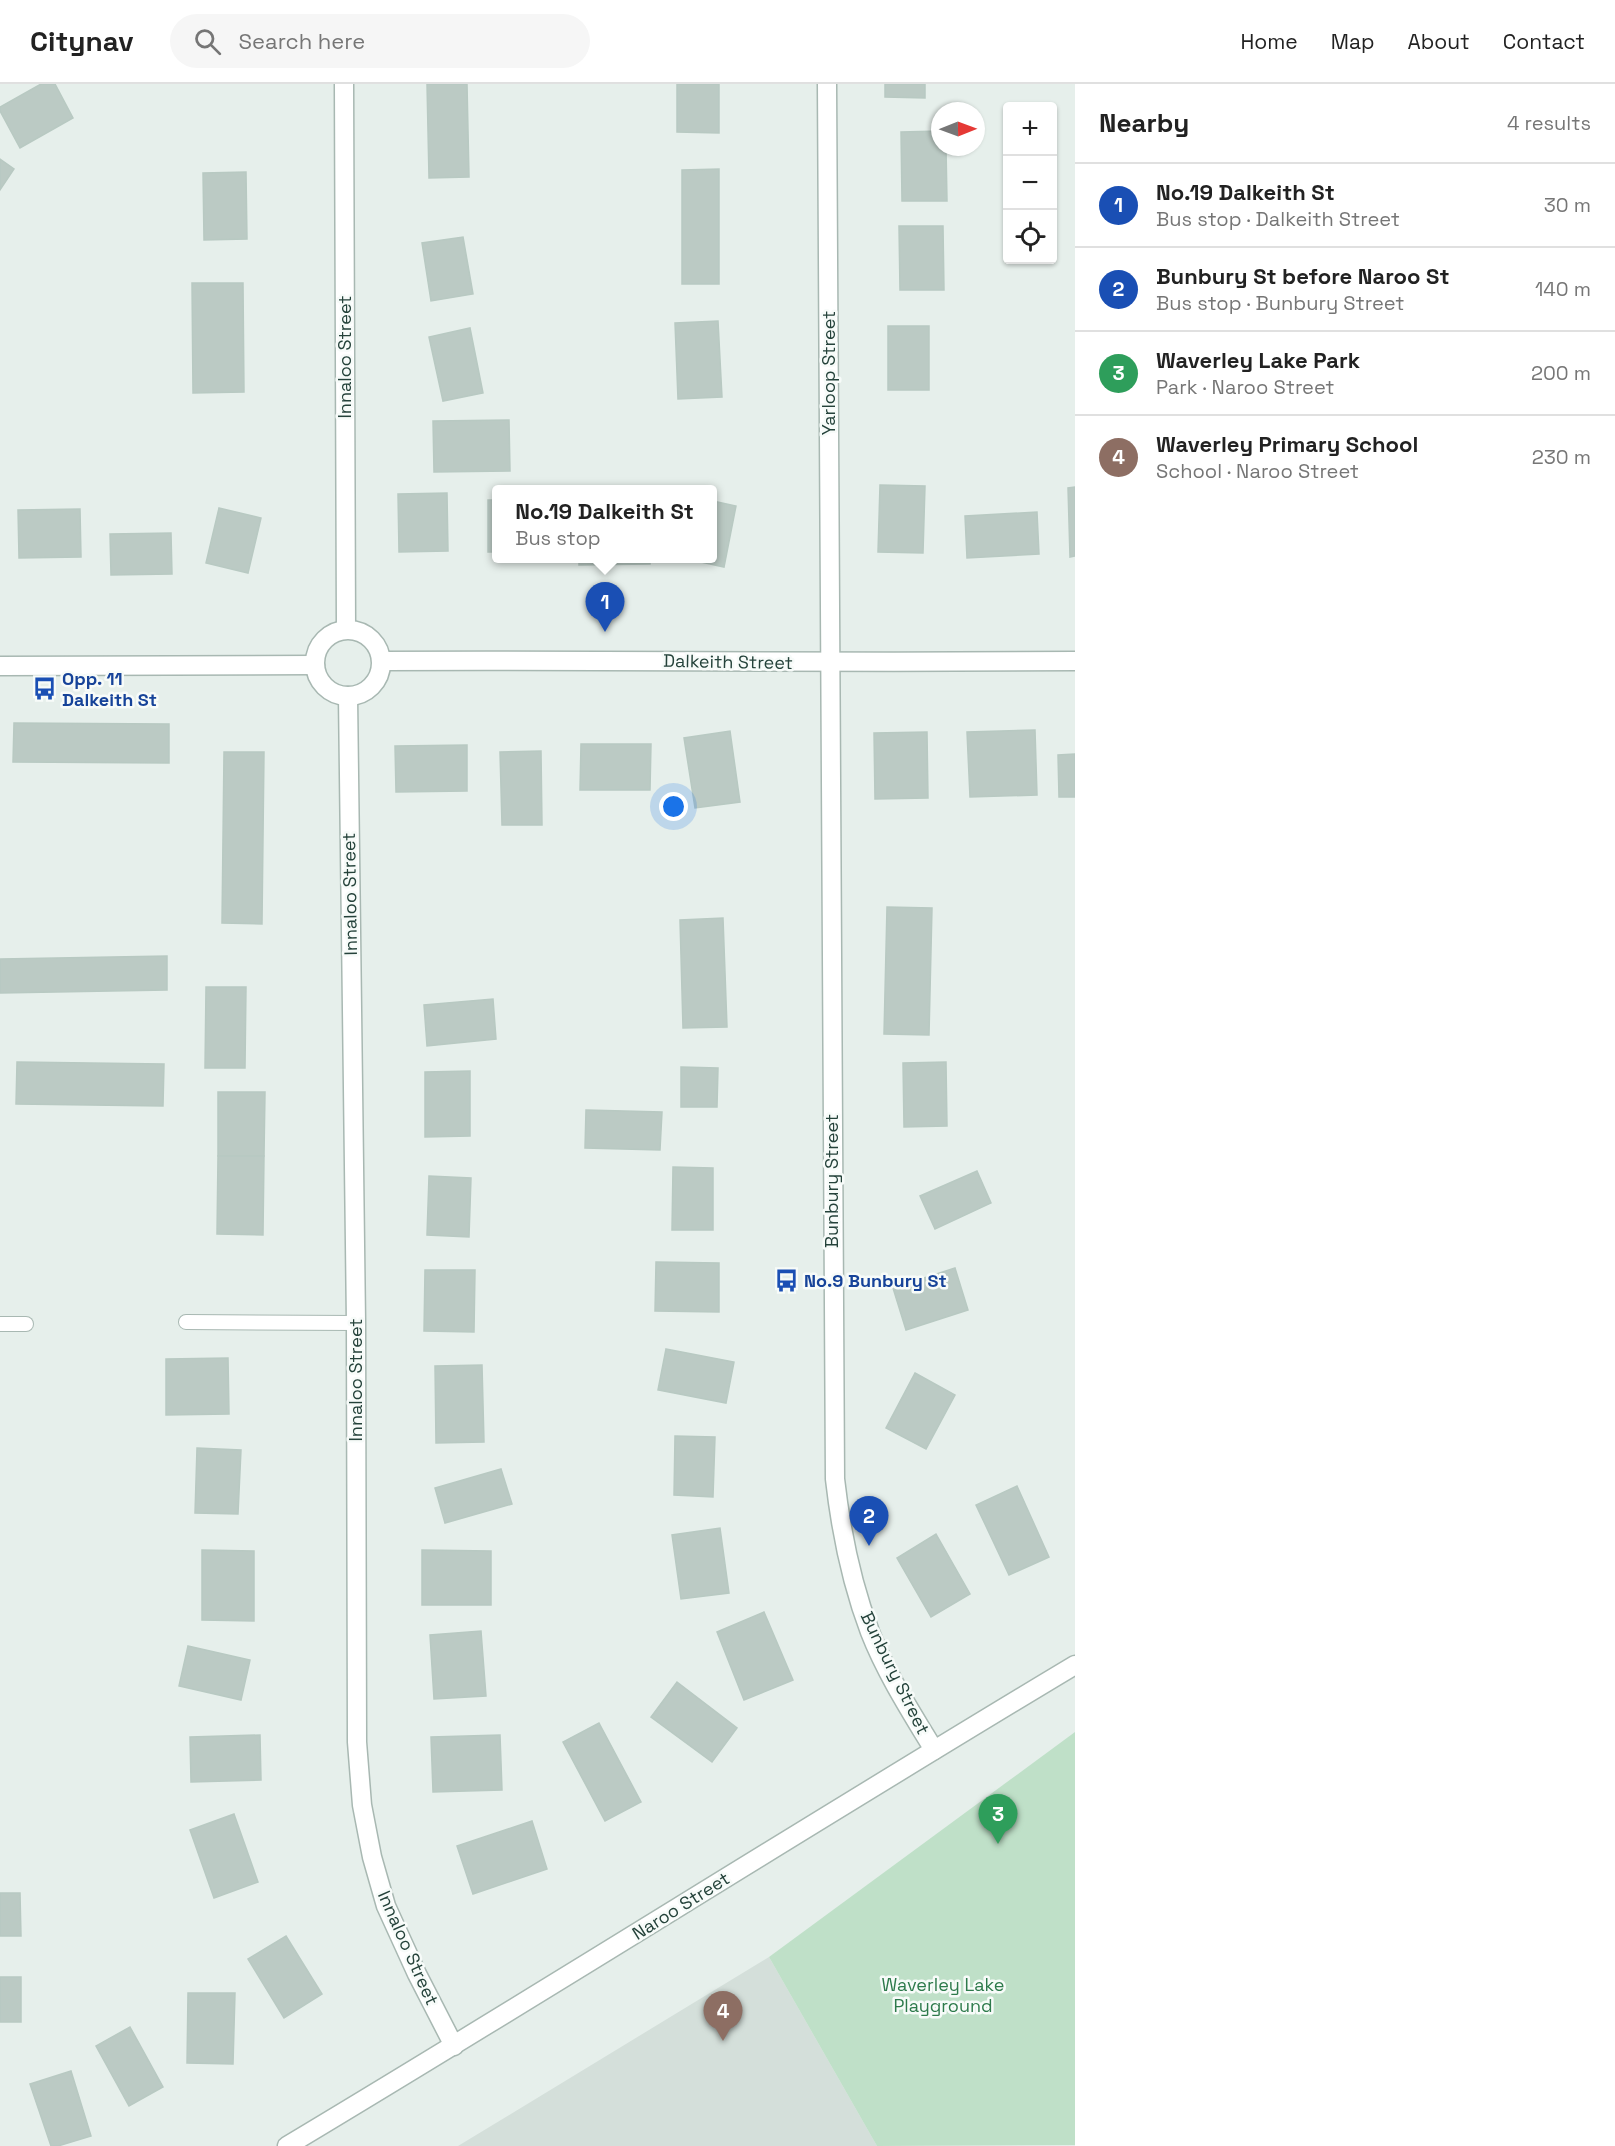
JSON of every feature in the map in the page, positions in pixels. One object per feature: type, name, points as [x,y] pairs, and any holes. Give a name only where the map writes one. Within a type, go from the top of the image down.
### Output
[{"type":"street","name":"Innaloo Street","points":[[344,84],[346,629]]},
{"type":"street","name":"Yarloop Street","points":[[827,84],[830,663]]},
{"type":"street","points":[[346,629],[366,634],[374,641],[380,651],[382,661],[376,682],[359,694],[348,696],[327,689],[320,680],[315,665],[318,647],[325,638],[334,632],[346,629]]},
{"type":"street","name":"Dalkeith Street","points":[[382,661],[606,660],[830,663],[1075,661]]},
{"type":"street","name":"Bunbury Street","points":[[830,663],[835,1479],[841,1530],[850,1570],[871,1633],[906,1705],[934,1750]]},
{"type":"street","points":[[0,666],[315,665]]},
{"type":"street","name":"Innaloo Street","points":[[348,696],[356,1323],[357,1742],[362,1805],[372,1857],[386,1906],[417,1974],[454,2046]]},
{"type":"street","name":"Naroo Street","points":[[287,2146],[1075,1665]]},
{"type":"lane","points":[[186,1322],[356,1323]]},
{"type":"lane","points":[[0,1324],[26,1324]]},
{"type":"shaded area","points":[[769,1957],[877,2146],[458,2146],[491,2126]]},
{"type":"green space","name":"Waverley Lake Playground","points":[[1075,1732],[1075,2145],[877,2146],[769,1957]]},
{"type":"building","points":[[41,84],[55,84],[73,118],[20,148],[0,107]]},
{"type":"building","points":[[427,84],[467,84],[469,177],[429,178]]},
{"type":"building","points":[[677,84],[719,84],[719,133],[677,132]]},
{"type":"building","points":[[885,84],[925,84],[925,98],[885,97]]},
{"type":"building","points":[[931,131],[931,156],[946,156],[947,201],[902,201],[901,132]]},
{"type":"building","points":[[0,159],[14,169],[0,190]]},
{"type":"building","points":[[719,169],[719,284],[682,284],[682,170]]},
{"type":"building","points":[[246,172],[247,239],[204,240],[203,173]]},
{"type":"building","points":[[899,226],[943,226],[944,290],[900,290]]},
{"type":"building","points":[[463,237],[473,294],[431,301],[422,243]]},
{"type":"building","points":[[192,283],[243,283],[244,392],[193,393]]},
{"type":"building","points":[[718,321],[722,397],[678,399],[675,323]]},
{"type":"building","points":[[888,326],[929,326],[929,390],[888,390]]},
{"type":"building","points":[[470,328],[483,393],[443,401],[429,337]]},
{"type":"building","points":[[509,420],[510,471],[434,472],[433,421]]},
{"type":"building","points":[[880,485],[925,486],[923,553],[878,552]]},
{"type":"building","points":[[1075,487],[1075,556],[1070,557],[1068,488]]},
{"type":"building","points":[[447,493],[448,551],[399,552],[398,494]]},
{"type":"building","points":[[488,500],[492,500],[492,552],[488,552]]},
{"type":"building","points":[[717,502],[736,506],[724,567],[706,563],[717,563]]},
{"type":"building","points":[[219,508],[261,518],[248,573],[206,563]]},
{"type":"building","points":[[80,509],[81,557],[19,558],[18,510]]},
{"type":"building","points":[[1037,512],[1039,554],[967,558],[965,516]]},
{"type":"building","points":[[171,533],[172,574],[111,575],[110,534]]},
{"type":"building","points":[[579,563],[650,563],[650,564],[579,565]]},
{"type":"building","points":[[14,723],[169,724],[169,763],[13,762]]},
{"type":"building","points":[[1035,730],[1037,795],[970,797],[967,732]]},
{"type":"building","points":[[730,731],[740,802],[695,808],[684,738]]},
{"type":"building","points":[[927,732],[928,798],[875,799],[874,733]]},
{"type":"building","points":[[581,744],[651,744],[650,790],[580,790]]},
{"type":"building","points":[[467,745],[467,791],[396,792],[395,746]]},
{"type":"building","points":[[541,751],[542,825],[502,825],[500,752]]},
{"type":"building","points":[[224,752],[264,752],[262,924],[222,923]]},
{"type":"building","points":[[1075,754],[1075,797],[1059,797],[1058,755]]},
{"type":"building","points":[[887,907],[932,908],[929,1035],[884,1034]]},
{"type":"building","points":[[723,918],[727,1027],[683,1028],[680,920]]},
{"type":"building","points":[[167,956],[167,990],[0,993],[0,959]]},
{"type":"building","points":[[206,987],[246,987],[245,1068],[205,1068]]},
{"type":"building","points":[[493,999],[496,1039],[427,1046],[424,1005]]},
{"type":"building","points":[[17,1062],[164,1064],[163,1106],[16,1104]]},
{"type":"building","points":[[946,1062],[947,1126],[904,1127],[903,1063]]},
{"type":"building","points":[[681,1067],[718,1068],[717,1107],[681,1107]]},
{"type":"building","points":[[470,1071],[470,1136],[425,1137],[425,1072]]},
{"type":"building","points":[[218,1092],[265,1092],[264,1156],[218,1156]]},
{"type":"building","points":[[586,1110],[662,1112],[660,1150],[585,1148]]},
{"type":"building","points":[[218,1156],[264,1156],[263,1235],[217,1234]]},
{"type":"building","points":[[673,1167],[713,1168],[713,1230],[672,1230]]},
{"type":"building","points":[[977,1171],[991,1203],[935,1229],[920,1196]]},
{"type":"building","points":[[429,1176],[471,1178],[469,1237],[427,1235]]},
{"type":"building","points":[[656,1262],[719,1263],[719,1312],[655,1311]]},
{"type":"building","points":[[955,1268],[968,1310],[906,1330],[893,1288]]},
{"type":"building","points":[[425,1270],[475,1270],[474,1332],[424,1331]]},
{"type":"building","points":[[666,1349],[734,1362],[726,1403],[658,1390]]},
{"type":"building","points":[[228,1358],[229,1414],[166,1415],[166,1359]]},
{"type":"building","points":[[482,1365],[484,1442],[436,1443],[435,1366]]},
{"type":"building","points":[[915,1373],[955,1395],[926,1449],[886,1428]]},
{"type":"building","points":[[675,1436],[715,1437],[713,1497],[674,1495]]},
{"type":"building","points":[[197,1448],[241,1450],[238,1514],[195,1513]]},
{"type":"building","points":[[501,1469],[512,1504],[445,1523],[435,1488]]},
{"type":"building","points":[[1017,1486],[1049,1557],[1009,1575],[976,1505]]},
{"type":"building","points":[[720,1528],[729,1593],[681,1599],[672,1535]]},
{"type":"building","points":[[936,1534],[970,1594],[931,1617],[897,1558]]},
{"type":"building","points":[[202,1550],[254,1551],[254,1621],[202,1620]]},
{"type":"building","points":[[422,1550],[491,1551],[491,1605],[422,1605]]},
{"type":"building","points":[[764,1612],[793,1680],[744,1700],[717,1632]]},
{"type":"building","points":[[481,1631],[486,1696],[434,1699],[430,1635]]},
{"type":"building","points":[[188,1646],[250,1660],[241,1700],[179,1686]]},
{"type":"building","points":[[677,1682],[737,1728],[712,1762],[651,1717]]},
{"type":"building","points":[[599,1723],[641,1802],[605,1821],[563,1742]]},
{"type":"building","points":[[260,1735],[261,1780],[191,1782],[190,1737]]},
{"type":"building","points":[[500,1735],[502,1790],[433,1792],[431,1737]]},
{"type":"building","points":[[234,1814],[258,1882],[214,1898],[190,1830]]},
{"type":"building","points":[[532,1821],[547,1869],[473,1894],[457,1846]]},
{"type":"building","points":[[0,1893],[20,1893],[21,1936],[0,1936]]},
{"type":"building","points":[[286,1936],[322,1994],[284,2018],[248,1959]]},
{"type":"building","points":[[0,1977],[21,1977],[21,2022],[0,2022]]},
{"type":"building","points":[[188,1993],[235,1993],[233,2064],[187,2063]]},
{"type":"building","points":[[130,2027],[163,2087],[129,2106],[96,2046]]},
{"type":"building","points":[[71,2071],[91,2136],[51,2146],[30,2084]]},
{"type":"place","name":"No.19 Dalkeith St","points":[[605,632]]},
{"type":"place","name":"Opp. 11 Dalkeith St","points":[[44,689]]},
{"type":"place","name":"No.9 Bunbury St","points":[[786,1281]]},
{"type":"place","name":"Bunbury St before Naroo St","points":[[869,1546]]},
{"type":"place","name":"Waverley Lake Park","points":[[998,1844]]},
{"type":"place","name":"Waverley Primary School","points":[[723,2041]]}]
